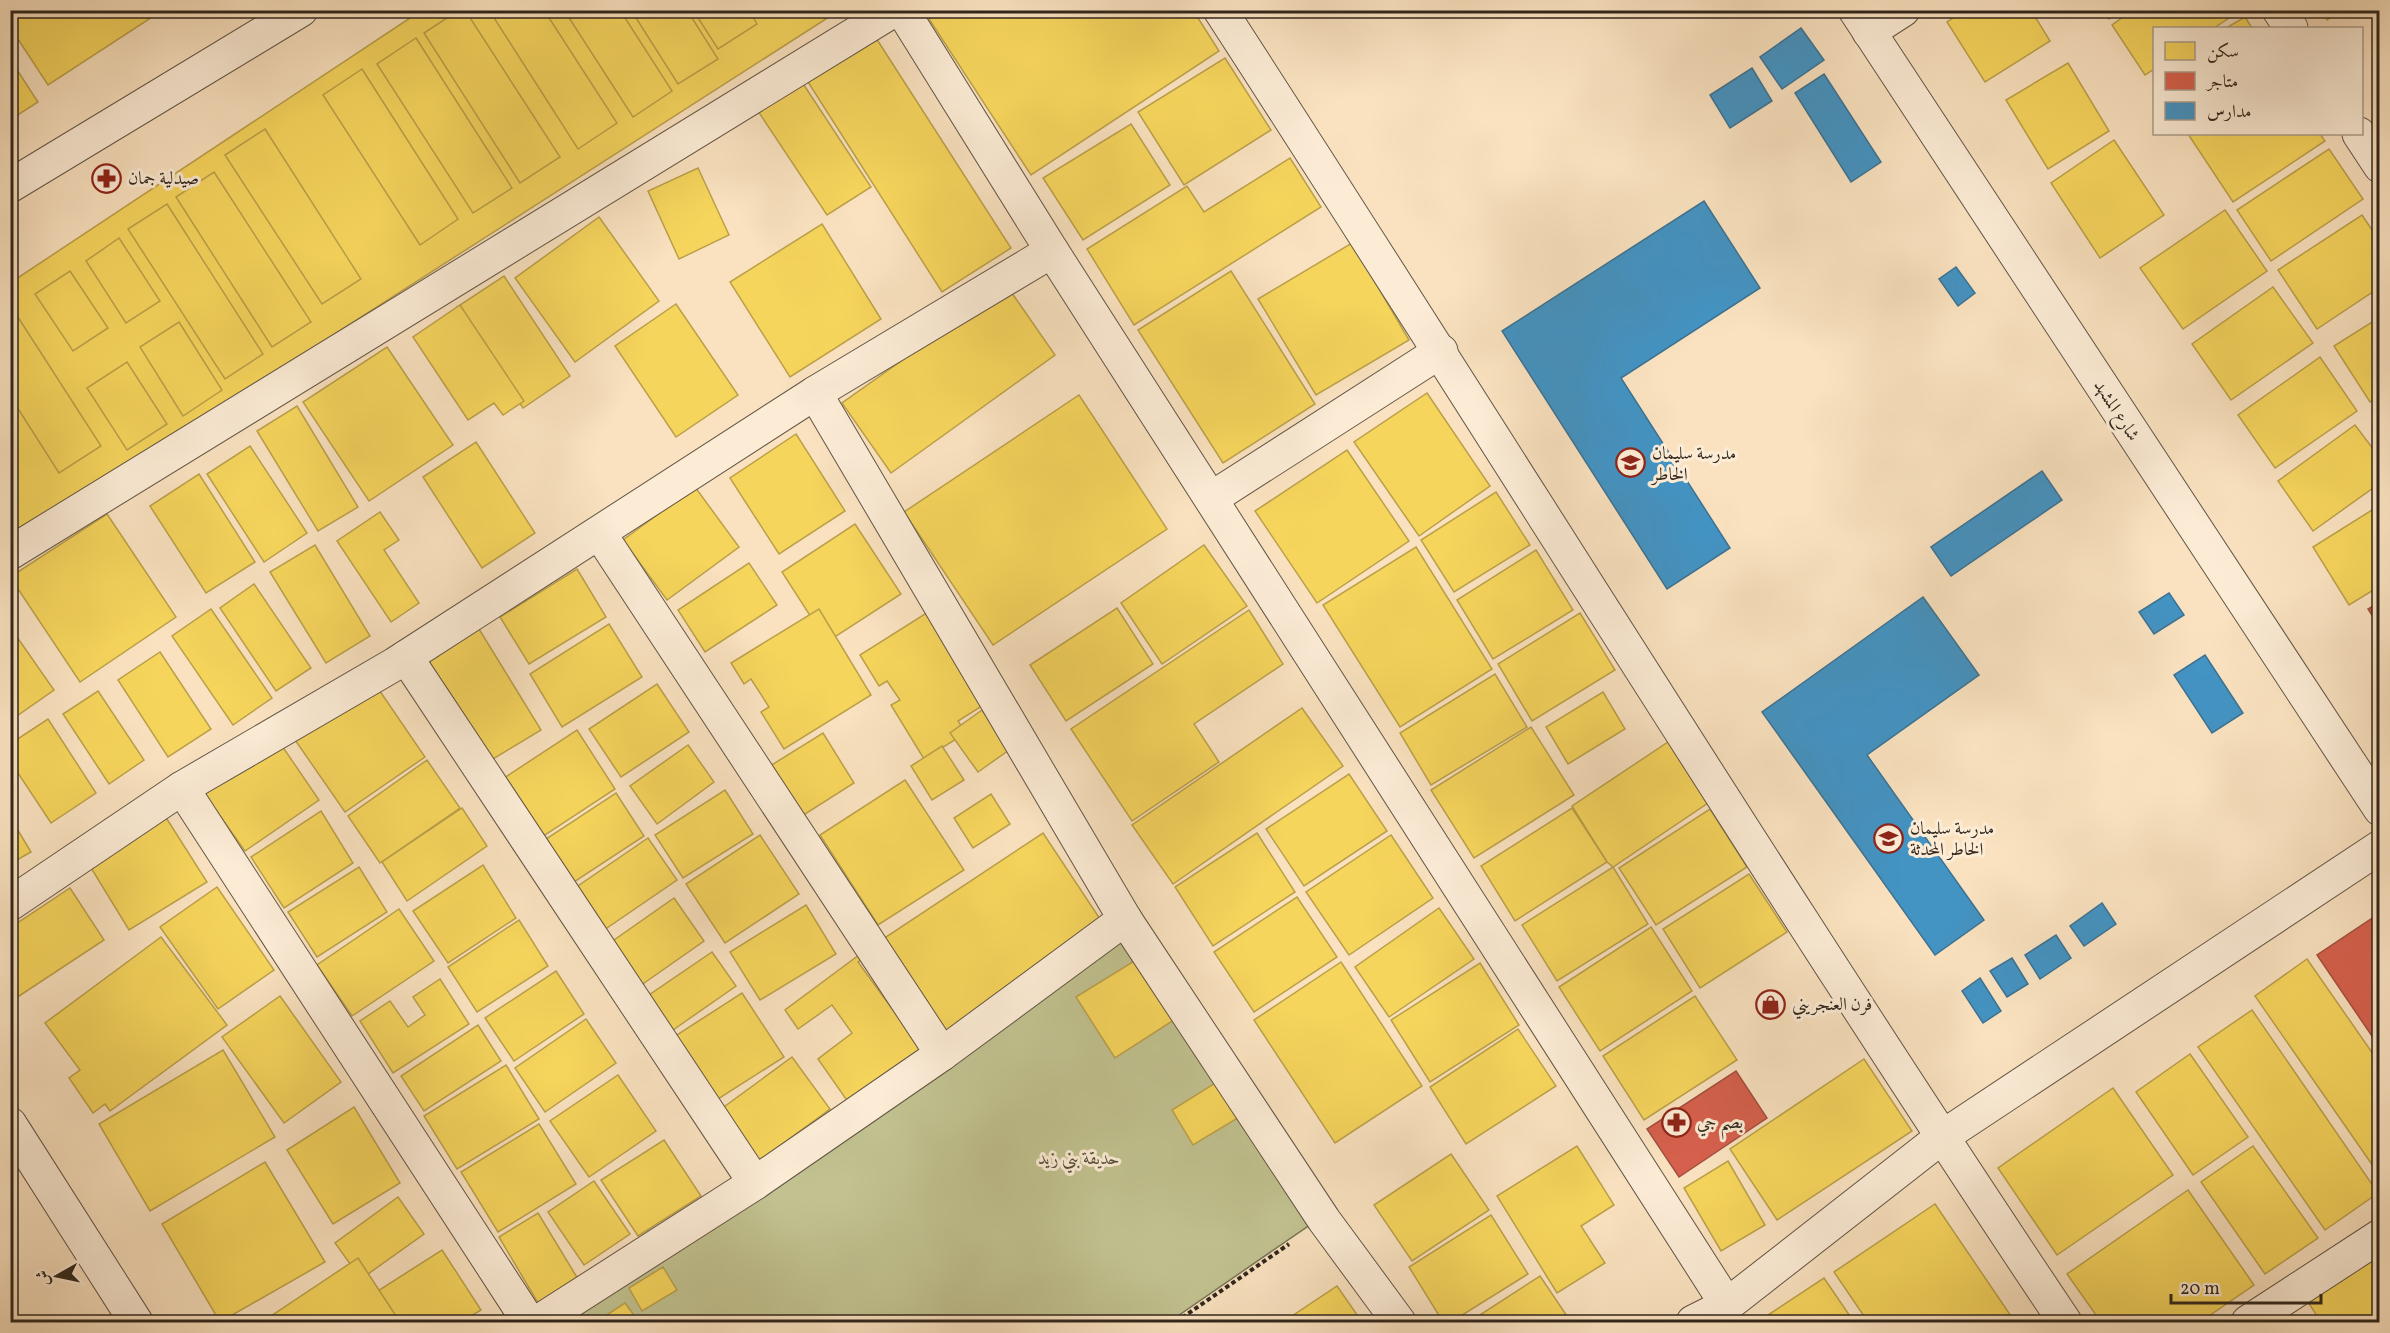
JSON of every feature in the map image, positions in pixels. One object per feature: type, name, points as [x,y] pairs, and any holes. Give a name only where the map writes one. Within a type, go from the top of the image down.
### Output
[{"type":"street","points":[[10,186],[301,10]]},
{"type":"street","points":[[10,553],[894,10]]},
{"type":"street","points":[[902,10],[1052,251],[1727,1305]]},
{"type":"street","points":[[1220,10],[1441,351],[1942,1137],[2066,1323]]},
{"type":"street","points":[[1862,21],[1903,10]]},
{"type":"street","points":[[2279,10],[2290,27]]},
{"type":"street","name":"شارع المشهد","points":[[1862,21],[2379,809]]},
{"type":"street","points":[[2360,135],[2379,166]]},
{"type":"street","points":[[10,903],[182,788],[406,657],[600,534],[815,393],[1052,251]]},
{"type":"street","points":[[1212,498],[1441,351]]},
{"type":"street","points":[[815,393],[1125,919],[1324,1220],[1399,1323]]},
{"type":"street","points":[[600,534],[942,1054]]},
{"type":"street","points":[[406,657],[755,1182]]},
{"type":"street","points":[[182,788],[530,1323]]},
{"type":"street","points":[[1693,1323],[1727,1305],[1942,1137],[2379,847]]},
{"type":"street","points":[[538,1323],[755,1182],[942,1054],[1125,919]]},
{"type":"street","points":[[10,1124],[136,1323]]},
{"type":"street","points":[[2248,1323],[2379,1236]]},
{"type":"path","points":[[1176,1323],[1324,1220]]},
{"type":"green space","name":"حديقة بني زيد","points":[[1122,926],[1317,1220],[1169,1322],[548,1322]]},
{"type":"building: سكن","points":[[10,10],[163,10],[48,85],[10,27]]},
{"type":"building: سكن","points":[[422,10],[840,10],[10,542],[10,283]]},
{"type":"building: سكن","points":[[459,10],[465,10],[560,157],[520,183],[424,33]]},
{"type":"building: سكن","points":[[489,10],[544,10],[617,123],[578,149]]},
{"type":"building: سكن","points":[[564,10],[620,10],[672,91],[633,117]]},
{"type":"building: سكن","points":[[631,10],[687,10],[718,59],[678,84]]},
{"type":"building: سكن","points":[[693,10],[749,10],[757,24],[718,49]]},
{"type":"building: سكن","points":[[942,10],[1193,10],[1219,51],[1031,175],[929,19]]},
{"type":"building: سكن","points":[[1965,10],[2031,10],[2050,41],[1985,82],[1947,22]]},
{"type":"building: سكن","points":[[2104,10],[2122,10],[2109,19]]},
{"type":"building: سكن","points":[[2133,10],[2241,10],[2216,27],[2153,27],[2153,70],[2145,75],[2112,25]]},
{"type":"building: سكن","points":[[2321,10],[2341,10],[2327,20]]},
{"type":"building: سكن","points":[[2245,17],[2251,27],[2228,27]]},
{"type":"building: سكن","points":[[416,38],[512,188],[473,213],[377,64]]},
{"type":"building: سكن","points":[[876,38],[1011,248],[942,292],[808,82]]},
{"type":"building: سكن","points":[[1225,58],[1271,130],[1184,185],[1138,112]]},
{"type":"building: سكن","points":[[10,59],[38,102],[10,120]]},
{"type":"building: سكن","points":[[2068,63],[2109,131],[2048,169],[2006,100]]},
{"type":"building: سكن","points":[[362,69],[458,219],[420,245],[323,95]]},
{"type":"building: سكن","points":[[800,79],[871,187],[827,215],[756,108]]},
{"type":"building: سكن","points":[[1131,124],[1170,185],[1083,240],[1043,178]]},
{"type":"building: سكن","points":[[265,129],[361,279],[322,304],[225,155]]},
{"type":"building: سكن","points":[[2189,135],[2321,135],[2325,141],[2233,202]]},
{"type":"building: سكن","points":[[2114,140],[2164,215],[2100,258],[2051,183]]},
{"type":"building: سكن","points":[[2329,149],[2363,199],[2271,261],[2237,210]]},
{"type":"building: سكن","points":[[1290,158],[1321,207],[1134,325],[1087,249],[1187,186],[1204,212]]},
{"type":"building: سكن","points":[[698,168],[729,235],[679,259],[648,191]]},
{"type":"building: سكن","points":[[214,172],[311,322],[272,347],[176,197]]},
{"type":"building: سكن","points":[[167,204],[263,354],[225,379],[128,229]]},
{"type":"building: سكن","points":[[2225,210],[2267,271],[2183,329],[2140,268]]},
{"type":"building: سكن","points":[[2362,215],[2380,242],[2380,287],[2317,329],[2278,270]]},
{"type":"building: سكن","points":[[599,217],[659,301],[575,362],[515,278]]},
{"type":"building: سكن","points":[[822,224],[881,319],[790,377],[730,282]]},
{"type":"building: سكن","points":[[119,238],[160,301],[126,323],[86,261]]},
{"type":"building: سكن","points":[[1352,243],[1409,340],[1316,395],[1258,299]]},
{"type":"building: سكن","points":[[70,271],[108,328],[73,351],[35,294]]},
{"type":"building: سكن","points":[[1231,271],[1315,404],[1223,463],[1138,330]]},
{"type":"building: سكن","points":[[504,276],[570,376],[523,408],[457,307]]},
{"type":"building: سكن","points":[[1007,286],[1055,355],[891,473],[842,403]]},
{"type":"building: سكن","points":[[2273,287],[2313,343],[2231,400],[2192,344]]},
{"type":"building: سكن","points":[[676,304],[738,395],[676,437],[615,346]]},
{"type":"building: سكن","points":[[460,305],[524,401],[503,415],[494,403],[468,420],[413,337]]},
{"type":"building: سكن","points":[[14,311],[101,446],[59,473],[10,396],[10,314]]},
{"type":"building: سكن","points":[[2380,317],[2380,396],[2370,402],[2334,346]]},
{"type":"building: سكن","points":[[179,322],[222,390],[183,416],[140,347]]},
{"type":"building: سكن","points":[[387,347],[453,445],[369,501],[303,402]]},
{"type":"building: سكن","points":[[2320,357],[2357,411],[2275,468],[2238,415]]},
{"type":"building: سكن","points":[[127,362],[167,424],[127,450],[87,388]]},
{"type":"building: سكن","points":[[1427,393],[1490,486],[1419,536],[1354,442]]},
{"type":"building: سكن","points":[[1079,395],[1167,529],[993,645],[904,512]]},
{"type":"building: سكن","points":[[297,406],[358,507],[318,531],[257,431]]},
{"type":"building: سكن","points":[[2355,425],[2380,458],[2380,483],[2313,531],[2278,481]]},
{"type":"building: سكن","points":[[796,434],[845,511],[779,554],[730,478]]},
{"type":"building: سكن","points":[[476,442],[535,533],[482,568],[423,477]]},
{"type":"building: سكن","points":[[250,446],[307,533],[264,562],[207,474]]},
{"type":"building: سكن","points":[[1347,450],[1409,541],[1317,603],[1255,511]]},
{"type":"building: سكن","points":[[199,474],[255,562],[206,593],[150,506]]},
{"type":"building: سكن","points":[[695,487],[739,547],[667,600],[623,540]]},
{"type":"building: سكن","points":[[1496,492],[1530,545],[1454,592],[1421,540]]},
{"type":"building: سكن","points":[[2380,505],[2380,586],[2349,605],[2313,547]]},
{"type":"building: سكن","points":[[380,512],[399,540],[384,550],[419,603],[391,622],[337,541]]},
{"type":"building: سكن","points":[[107,514],[176,617],[80,682],[10,577]]},
{"type":"building: سكن","points":[[855,524],[901,594],[827,642],[782,572]]},
{"type":"building: سكن","points":[[315,545],[370,636],[326,663],[270,572]]},
{"type":"building: سكن","points":[[1204,545],[1247,606],[1162,664],[1121,603]]},
{"type":"building: سكن","points":[[1416,547],[1492,669],[1400,727],[1323,605]]},
{"type":"building: سكن","points":[[1536,550],[1573,610],[1493,659],[1457,600]]},
{"type":"building: سكن","points":[[749,563],[777,605],[705,652],[678,610]]},
{"type":"building: سكن","points":[[577,569],[606,617],[529,664],[500,617]]},
{"type":"building: سكن","points":[[254,584],[311,668],[276,691],[220,608]]},
{"type":"building: سكن","points":[[936,607],[993,699],[958,721],[966,733],[924,759],[891,705],[900,700],[887,681],[879,686],[860,655]]},
{"type":"building: سكن","points":[[1117,608],[1153,664],[1066,721],[1030,665]]},
{"type":"building: سكن","points":[[211,609],[272,698],[233,725],[172,636]]},
{"type":"building: سكن","points":[[819,609],[871,695],[784,749],[761,712],[769,707],[751,679],[744,684],[731,663]]},
{"type":"building: سكن","points":[[1249,610],[1283,664],[1194,724],[1219,762],[1132,821],[1071,729]]},
{"type":"building: سكن","points":[[1580,613],[1615,670],[1532,721],[1498,664]]},
{"type":"building: سكن","points":[[609,624],[642,677],[562,727],[530,674]]},
{"type":"building: سكن","points":[[10,627],[54,690],[14,718],[10,713]]},
{"type":"building: سكن","points":[[479,629],[541,730],[488,762],[426,661]]},
{"type":"building: سكن","points":[[160,652],[211,729],[168,757],[118,680]]},
{"type":"building: سكن","points":[[1495,674],[1527,727],[1431,785],[1400,733]]},
{"type":"building: سكن","points":[[373,681],[425,757],[345,812],[293,737]]},
{"type":"building: سكن","points":[[657,684],[689,732],[621,777],[589,729]]},
{"type":"building: سكن","points":[[98,691],[144,760],[109,784],[63,714]]},
{"type":"building: سكن","points":[[1603,692],[1625,729],[1568,764],[1546,727]]},
{"type":"building: سكن","points":[[1302,708],[1343,766],[1173,884],[1132,825]]},
{"type":"building: سكن","points":[[982,710],[1009,750],[978,772],[950,733]]},
{"type":"building: سكن","points":[[48,719],[96,793],[51,823],[10,761],[10,744]]},
{"type":"building: سكن","points":[[1531,727],[1574,795],[1474,858],[1431,790]]},
{"type":"building: سكن","points":[[577,730],[615,789],[542,837],[504,778]]},
{"type":"building: سكن","points":[[823,733],[854,783],[802,816],[770,766]]},
{"type":"building: سكن","points":[[278,740],[319,800],[245,851],[203,792]]},
{"type":"building: سكن","points":[[1668,742],[1708,803],[1613,867],[1607,862],[1572,806]]},
{"type":"building: سكن","points":[[688,745],[714,782],[657,824],[630,786]]},
{"type":"building: سكن","points":[[942,746],[964,780],[932,800],[911,766]]},
{"type":"building: سكن","points":[[427,760],[460,808],[380,863],[348,816]]},
{"type":"building: سكن","points":[[1349,774],[1387,831],[1304,886],[1266,829]]},
{"type":"building: سكن","points":[[905,780],[964,870],[878,925],[820,835]]},
{"type":"building: سكن","points":[[725,790],[753,834],[683,878],[655,835]]},
{"type":"building: سكن","points":[[616,793],[644,836],[571,884],[543,841]]},
{"type":"building: سكن","points":[[991,794],[1010,824],[973,848],[954,818]]},
{"type":"building: سكن","points":[[462,808],[487,846],[407,901],[382,862]]},
{"type":"building: سكن","points":[[1572,808],[1607,862],[1515,921],[1481,866]]},
{"type":"building: سكن","points":[[1710,809],[1747,867],[1656,925],[1619,868]]},
{"type":"building: سكن","points":[[321,811],[353,863],[284,908],[251,857]]},
{"type":"building: سكن","points":[[165,816],[207,882],[129,930],[88,863]]},
{"type":"building: سكن","points":[[10,817],[31,852],[10,864]]},
{"type":"building: سكن","points":[[1043,833],[1108,931],[948,1038],[883,939]]},
{"type":"building: سكن","points":[[1257,833],[1295,892],[1213,946],[1175,887]]},
{"type":"building: سكن","points":[[760,835],[799,894],[725,943],[686,884]]},
{"type":"building: سكن","points":[[1391,835],[1433,898],[1349,955],[1306,892]]},
{"type":"building: سكن","points":[[648,838],[677,880],[604,930],[575,888]]},
{"type":"building: سكن","points":[[483,865],[516,918],[448,963],[413,911]]},
{"type":"building: سكن","points":[[359,867],[387,912],[317,957],[288,912]]},
{"type":"building: سكن","points":[[1613,867],[1648,924],[1557,981],[1522,925]]},
{"type":"building: سكن","points":[[1749,874],[1787,932],[1700,988],[1663,929]]},
{"type":"building: سكن","points":[[217,887],[274,970],[218,1009],[160,927]]},
{"type":"building: سكن","points":[[70,888],[104,940],[10,1002],[10,928]]},
{"type":"building: سكن","points":[[1297,897],[1337,957],[1254,1012],[1214,952]]},
{"type":"building: سكن","points":[[674,898],[704,941],[637,988],[607,945]]},
{"type":"building: سكن","points":[[806,905],[836,954],[760,1000],[730,952]]},
{"type":"building: سكن","points":[[1439,908],[1474,959],[1389,1017],[1355,967]]},
{"type":"building: سكن","points":[[399,909],[434,961],[352,1016],[317,965]]},
{"type":"building: سكن","points":[[519,920],[548,966],[477,1012],[448,967]]},
{"type":"building: سكن","points":[[1651,927],[1692,991],[1600,1051],[1559,987]]},
{"type":"building: سكن","points":[[161,937],[227,1025],[110,1111],[105,1104],[93,1113],[69,1078],[80,1070],[45,1023]]},
{"type":"building: سكن","points":[[712,952],[736,986],[673,1030],[649,995]]},
{"type":"building: سكن","points":[[859,955],[862,959],[858,962],[930,1061],[855,1112],[818,1059],[852,1033],[832,1005],[798,1029],[785,1010]]},
{"type":"building: سكن","points":[[1139,958],[1177,1018],[1115,1058],[1076,997]]},
{"type":"building: سكن","points":[[2307,959],[2380,1064],[2380,1176],[2255,996]]},
{"type":"building: سكن","points":[[1341,962],[1422,1086],[1335,1143],[1254,1020]]},
{"type":"building: سكن","points":[[1480,963],[1519,1025],[1430,1082],[1391,1020]]},
{"type":"building: سكن","points":[[556,971],[584,1014],[514,1061],[485,1018]]},
{"type":"building: سكن","points":[[440,979],[469,1024],[393,1073],[360,1021],[390,1001],[408,1027],[425,1015],[413,997]]},
{"type":"building: سكن","points":[[742,993],[784,1057],[707,1106],[666,1042]]},
{"type":"building: سكن","points":[[280,996],[341,1082],[284,1123],[222,1037]]},
{"type":"building: سكن","points":[[1695,996],[1737,1060],[1644,1120],[1603,1056]]},
{"type":"building: سكن","points":[[2252,1010],[2378,1193],[2325,1230],[2198,1047]]},
{"type":"building: سكن","points":[[586,1019],[616,1063],[545,1112],[515,1068]]},
{"type":"building: سكن","points":[[478,1025],[501,1061],[424,1111],[401,1076]]},
{"type":"building: سكن","points":[[1518,1029],[1556,1086],[1466,1144],[1430,1087]]},
{"type":"building: سكن","points":[[223,1050],[275,1137],[150,1211],[99,1124]]},
{"type":"building: سكن","points":[[2190,1054],[2248,1137],[2193,1175],[2136,1092]]},
{"type":"building: سكن","points":[[792,1057],[830,1109],[751,1167],[713,1115]]},
{"type":"building: سكن","points":[[1864,1059],[1912,1131],[1777,1220],[1730,1149]]},
{"type":"building: سكن","points":[[506,1065],[539,1119],[457,1169],[424,1116]]},
{"type":"building: سكن","points":[[618,1075],[656,1131],[589,1177],[550,1121]]},
{"type":"building: سكن","points":[[1220,1080],[1241,1116],[1193,1145],[1172,1110]]},
{"type":"building: سكن","points":[[2113,1088],[2173,1175],[2057,1255],[1998,1168]]},
{"type":"building: سكن","points":[[354,1107],[400,1183],[333,1224],[287,1150]]},
{"type":"building: سكن","points":[[539,1124],[576,1184],[498,1232],[461,1172]]},
{"type":"building: سكن","points":[[664,1140],[701,1196],[638,1236],[601,1180]]},
{"type":"building: سكن","points":[[1577,1146],[1614,1205],[1581,1226],[1605,1263],[1557,1293],[1497,1196]]},
{"type":"building: سكن","points":[[2253,1146],[2318,1238],[2265,1274],[2201,1182]]},
{"type":"building: سكن","points":[[1451,1154],[1489,1210],[1412,1261],[1374,1205]]},
{"type":"building: سكن","points":[[1728,1161],[1765,1225],[1721,1251],[1684,1188]]},
{"type":"building: سكن","points":[[265,1162],[325,1262],[220,1322],[162,1224]]},
{"type":"building: سكن","points":[[594,1181],[630,1234],[584,1265],[548,1212]]},
{"type":"building: سكن","points":[[2188,1190],[2254,1285],[2200,1322],[2101,1322],[2067,1274]]},
{"type":"building: سكن","points":[[398,1197],[424,1234],[361,1279],[335,1243]]},
{"type":"building: سكن","points":[[1935,1204],[2015,1322],[1868,1322],[1834,1272]]},
{"type":"building: سكن","points":[[538,1213],[578,1279],[538,1303],[499,1237]]},
{"type":"building: سكن","points":[[1491,1215],[1528,1274],[1451,1322],[1443,1322],[1409,1267]]},
{"type":"building: سكن","points":[[442,1250],[481,1310],[461,1322],[386,1322],[370,1296]]},
{"type":"building: سكن","points":[[2375,1253],[2380,1261],[2380,1322],[2321,1322],[2306,1299]]},
{"type":"building: سكن","points":[[358,1258],[400,1322],[262,1322]]},
{"type":"building: سكن","points":[[663,1267],[677,1290],[642,1311],[629,1288]]},
{"type":"building: سكن","points":[[1540,1276],[1571,1322],[1469,1322]]},
{"type":"building: سكن","points":[[1824,1278],[1854,1322],[1773,1322],[1768,1315]]},
{"type":"building: سكن","points":[[1337,1286],[1362,1322],[1283,1322]]},
{"type":"building: سكن","points":[[625,1303],[639,1322],[596,1322]]},
{"type":"building: متاجر","points":[[2380,602],[2380,628],[2368,609]]},
{"type":"building: متاجر","points":[[2380,913],[2380,1040],[2376,1042],[2317,955]]},
{"type":"building: متاجر","points":[[1736,1071],[1767,1118],[1679,1177],[1647,1129]]},
{"type":"building: مدارس","points":[[1801,28],[1824,60],[1782,89],[1760,57]]},
{"type":"building: مدارس","points":[[1752,68],[1772,101],[1730,128],[1710,95]]},
{"type":"building: مدارس","points":[[1824,74],[1881,162],[1851,182],[1795,93]]},
{"type":"building: مدارس","name":"مدرسة سليمان الخاطر","points":[[1704,201],[1760,288],[1621,378],[1730,548],[1667,589],[1502,331]]},
{"type":"building: مدارس","points":[[1956,267],[1975,293],[1958,306],[1939,279]]},
{"type":"building: مدارس","points":[[2042,471],[2062,500],[1951,576],[1931,547]]},
{"type":"building: مدارس","points":[[2169,593],[2184,615],[2154,634],[2139,612]]},
{"type":"building: مدارس","name":"مدرسة سليمان الخاطر المحدثة","points":[[1923,597],[1979,675],[1867,755],[1984,920],[1935,955],[1762,712]]},
{"type":"building: مدارس","points":[[2205,655],[2243,713],[2212,733],[2174,675]]},
{"type":"building: مدارس","points":[[2102,903],[2116,924],[2084,946],[2070,926]]},
{"type":"building: مدارس","points":[[2056,935],[2071,958],[2040,979],[2025,955]]},
{"type":"building: مدارس","points":[[2012,958],[2028,984],[2007,997],[1990,971]]},
{"type":"building: مدارس","points":[[1980,978],[2001,1011],[1983,1023],[1962,991]]},
{"type":"place","name":"صيدلية جمان","points":[[107,178]]},
{"type":"place","name":"مدرسة سليمان الخاطر","points":[[1631,463]]},
{"type":"place","name":"مدرسة سليمان الخاطر المحدثة","points":[[1889,838]]},
{"type":"place","name":"فرن العنجريني","points":[[1771,1004]]},
{"type":"place","name":"بصم جي","points":[[1676,1122]]}]
